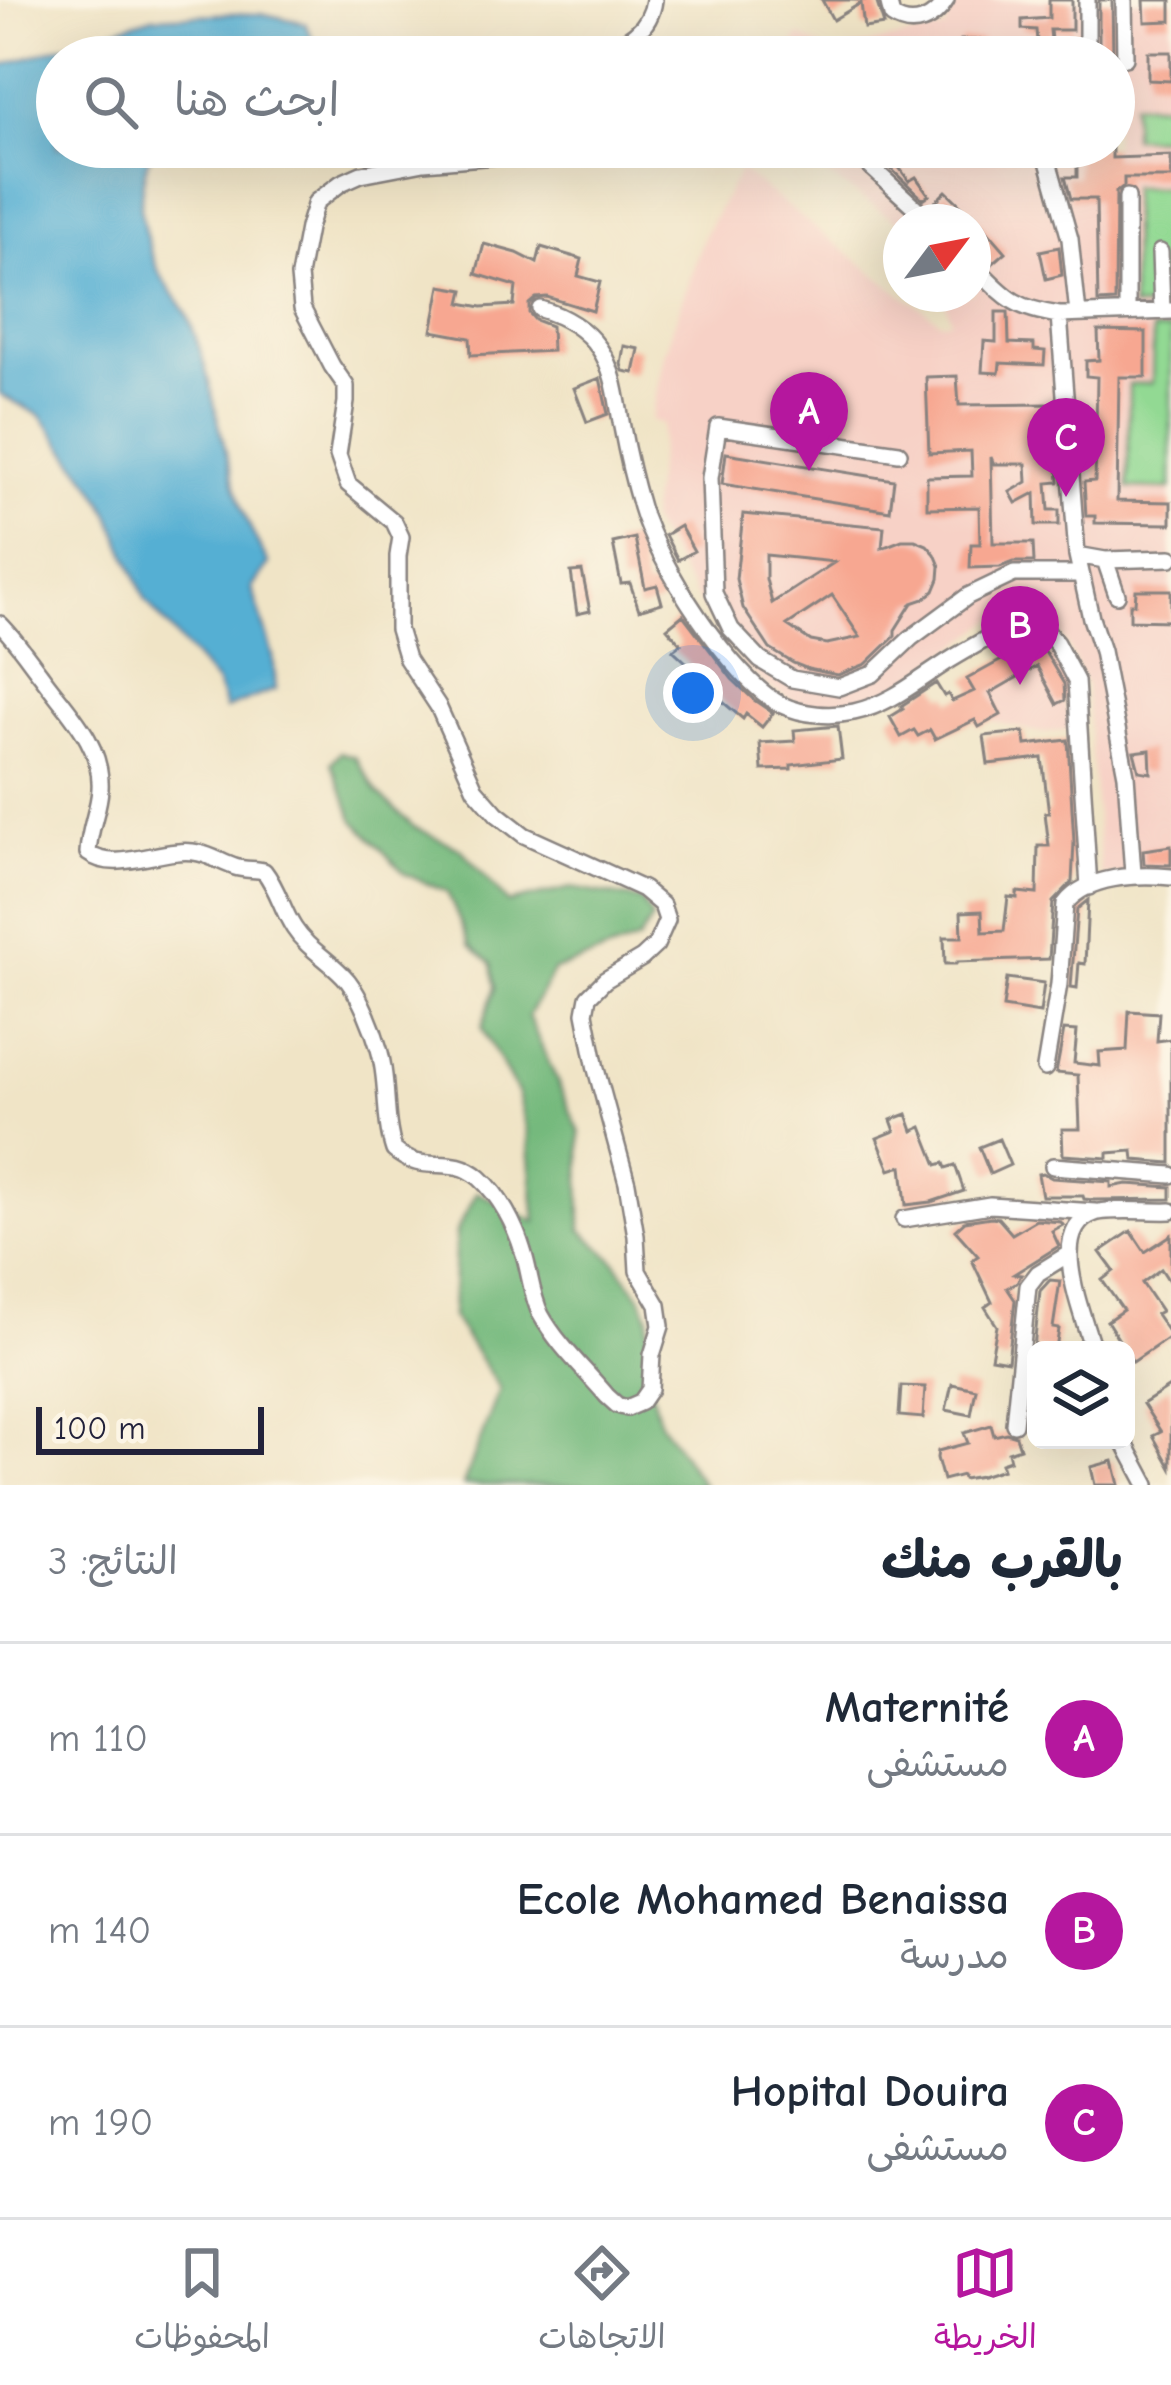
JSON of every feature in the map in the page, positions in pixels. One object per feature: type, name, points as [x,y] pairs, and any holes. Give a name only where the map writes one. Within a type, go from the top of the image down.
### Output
[{"type":"street","points":[[631,36],[644,27],[654,0]]},
{"type":"street","points":[[889,0],[892,16],[909,23],[930,20],[946,0]]},
{"type":"street","points":[[1087,0],[1088,36]]},
{"type":"street","points":[[1124,0],[1125,36]]},
{"type":"street","points":[[0,624],[92,746],[100,790],[88,831],[88,853],[98,861],[118,862],[197,852],[240,869],[264,871],[294,928],[347,980],[375,1037],[383,1069],[386,1128],[394,1150],[418,1165],[449,1163],[479,1178],[502,1204],[522,1249],[542,1316],[617,1405],[627,1408],[641,1402],[650,1389],[652,1355],[661,1326],[658,1305],[638,1271],[627,1183],[585,1013],[588,997],[656,945],[667,920],[662,905],[644,889],[524,835],[496,814],[475,789],[444,718],[406,659],[398,628],[401,537],[394,521],[348,484],[338,455],[346,386],[302,308],[299,277],[316,202],[361,174],[392,168]]},
{"type":"street","points":[[872,168],[911,204]]},
{"type":"street","points":[[1050,168],[1070,239],[1078,314]]},
{"type":"street","points":[[1126,197],[1127,312]]},
{"type":"street","points":[[991,282],[1025,309],[1059,314],[1166,310],[1160,252]]},
{"type":"street","points":[[540,309],[563,315],[601,351],[613,377],[643,513],[658,550],[750,683],[783,706],[818,715],[878,705],[1021,619],[1039,622],[1076,681],[1088,887]]},
{"type":"street","points":[[1059,314],[1077,555],[1102,650],[1126,775],[1132,874]]},
{"type":"street","points":[[899,453],[718,428],[710,478],[714,593],[730,628],[760,659],[792,679],[839,687],[873,674],[911,638],[968,596],[1014,574],[1081,574]]},
{"type":"street","points":[[1077,555],[1105,560],[1171,558]]},
{"type":"street","points":[[1105,560],[1117,596]]},
{"type":"street","points":[[1045,1068],[1065,904],[1088,887],[1132,874],[1171,877]]},
{"type":"street","points":[[1053,1166],[1171,1175]]},
{"type":"street","points":[[904,1219],[990,1204],[1095,1212],[1171,1211]]},
{"type":"street","points":[[1091,1341],[1067,1256],[1074,1232],[1095,1212]]},
{"type":"street","points":[[1014,1424],[1028,1286],[1067,1256]]},
{"type":"street","points":[[1128,1449],[1147,1485]]},
{"type":"shaded area","points":[[951,0],[1171,0],[1171,874],[1101,875],[1086,685],[1067,644],[1032,593],[893,691],[849,708],[821,709],[767,686],[744,666],[722,639],[649,520],[663,424],[651,420],[664,354],[705,233],[740,170],[883,280],[883,312],[927,312],[942,322],[951,320],[948,312],[991,312],[991,204],[883,204],[883,212],[817,168],[1135,168],[1135,36],[911,36],[946,29]]},
{"type":"shaded area","points":[[1044,637],[1074,694],[1063,701],[1074,729],[1042,733],[991,721],[979,727],[962,697],[974,691],[967,679]]},
{"type":"green space","points":[[1135,103],[1171,105],[1171,138],[1135,137]]},
{"type":"green space","points":[[1131,187],[1171,187],[1171,308],[1132,308]]},
{"type":"green space","points":[[1153,330],[1171,330],[1171,489],[1128,488],[1129,384],[1152,383]]},
{"type":"green space","points":[[340,752],[355,757],[377,792],[414,827],[461,849],[508,903],[571,888],[641,900],[652,919],[638,941],[554,970],[528,1016],[580,1133],[581,1229],[614,1260],[642,1299],[649,1316],[646,1372],[659,1420],[703,1485],[463,1485],[500,1389],[452,1317],[456,1232],[477,1192],[536,1222],[528,1134],[518,1094],[482,1028],[495,987],[492,964],[470,945],[447,892],[405,874],[355,821],[331,763]]},
{"type":"water","points":[[264,14],[306,23],[311,36],[94,36],[153,17]]},
{"type":"water","points":[[36,54],[36,168],[146,168],[141,210],[148,242],[159,272],[189,319],[242,506],[269,564],[252,588],[273,656],[276,689],[225,709],[217,684],[146,601],[93,485],[41,416],[0,394],[0,66]]},
{"type":"building","points":[[822,0],[876,0],[884,25],[864,28],[861,3],[833,20]]},
{"type":"building","points":[[1049,0],[1072,0],[1072,30],[1050,30],[1051,36],[1037,36],[1036,30],[1022,29],[1022,20],[1049,18]]},
{"type":"building","points":[[1099,0],[1112,0],[1113,36],[1099,36]]},
{"type":"building","points":[[1144,0],[1171,0],[1171,21],[1145,22]]},
{"type":"building","points":[[1148,52],[1171,52],[1171,81],[1148,80]]},
{"type":"building","points":[[1171,156],[1171,178],[1124,178],[1124,186],[1116,192],[1115,301],[1098,302],[1096,199],[1071,199],[1065,177],[1077,177],[1077,168],[1135,168],[1135,157]]},
{"type":"building","points":[[890,168],[899,168],[909,181],[916,177],[929,195],[923,199]]},
{"type":"building","points":[[946,191],[960,204],[933,204]]},
{"type":"building","points":[[991,235],[1006,252],[991,265]]},
{"type":"building","points":[[484,244],[537,263],[541,247],[582,259],[578,276],[600,282],[593,311],[536,298],[529,304],[529,313],[551,326],[552,351],[471,355],[470,338],[432,331],[441,286],[464,290],[461,303],[514,305],[516,286],[476,274]]},
{"type":"building","points":[[1059,247],[1062,275],[1046,279],[1040,251]]},
{"type":"building","points":[[996,312],[1008,312],[1009,343],[1034,344],[1034,350],[1045,351],[1044,365],[1000,363],[999,373],[982,372],[984,341],[996,342]]},
{"type":"building","points":[[1098,331],[1146,332],[1146,377],[1119,377],[1117,501],[1171,502],[1171,524],[1095,523],[1095,516],[1086,516],[1084,482],[1095,481],[1096,448],[1081,451],[1080,436],[1096,432],[1097,377],[1086,376],[1086,361],[1099,360]]},
{"type":"building","points":[[624,346],[639,349],[634,373],[623,371]]},
{"type":"building","points":[[957,376],[959,405],[1050,404],[1059,482],[1047,483],[1049,510],[1059,510],[1059,525],[1036,525],[1035,493],[1016,503],[1010,492],[1027,482],[1026,464],[994,464],[991,457],[993,543],[1033,543],[1034,562],[970,568],[971,544],[980,544],[979,507],[927,508],[927,477],[972,476],[971,451],[929,453],[926,377]]},
{"type":"building","points":[[600,378],[608,414],[587,422],[574,388]]},
{"type":"building","points":[[726,453],[894,480],[890,511],[722,484]]},
{"type":"building","points":[[743,514],[884,527],[882,548],[915,540],[927,545],[940,566],[934,591],[912,603],[895,636],[866,664],[838,675],[808,669],[770,649],[743,608],[736,579]],"holes":[[[766,555],[835,562],[772,603]],[[832,595],[860,637],[827,644],[811,641],[787,625]]]},
{"type":"building","points":[[680,526],[694,551],[678,560],[665,535]]},
{"type":"building","points":[[635,538],[645,588],[657,585],[662,603],[639,610],[630,583],[621,584],[613,543]]},
{"type":"building","points":[[582,571],[590,611],[577,614],[571,572]]},
{"type":"building","points":[[1136,590],[1171,590],[1171,621],[1130,620]]},
{"type":"building","points":[[683,615],[732,679],[773,713],[762,727],[746,714],[743,719],[711,692],[714,688],[673,650],[681,644],[667,628]]},
{"type":"building","points":[[1038,640],[1064,684],[1065,700],[1057,704],[1037,666],[990,693],[1001,715],[979,727],[975,720],[935,739],[930,730],[918,736],[914,730],[901,737],[890,717],[901,706],[936,683],[952,701],[974,691],[967,679]]},
{"type":"building","points":[[838,726],[842,759],[762,770],[760,743],[795,741],[794,730]]},
{"type":"building","points":[[1024,732],[1026,745],[1068,740],[1072,882],[1053,902],[1049,959],[945,964],[944,937],[962,937],[961,912],[982,911],[983,932],[1004,931],[1008,897],[1017,898],[1017,892],[1037,894],[1038,846],[1049,846],[1042,758],[988,764],[984,736]]},
{"type":"building","points":[[1150,750],[1151,773],[1139,771],[1134,752]]},
{"type":"building","points":[[1171,846],[1171,865],[1144,864],[1143,850]]},
{"type":"building","points":[[1088,900],[1085,964],[1079,963],[1077,988],[1071,987],[1077,909]]},
{"type":"building","points":[[1007,978],[1044,983],[1040,1013],[1003,1007]]},
{"type":"building","points":[[1129,1011],[1159,1013],[1157,1041],[1171,1039],[1171,1163],[1134,1160],[1133,1151],[1108,1153],[1108,1158],[1063,1155],[1062,1129],[1080,1129],[1078,1075],[1056,1073],[1064,1030],[1077,1031],[1074,1063],[1100,1066],[1099,1052],[1127,1050]]},
{"type":"building","points":[[907,1114],[913,1131],[922,1127],[937,1165],[955,1165],[964,1191],[906,1205],[902,1166],[890,1170],[877,1138],[895,1131],[891,1120]]},
{"type":"building","points":[[999,1139],[1010,1165],[990,1174],[979,1147]]},
{"type":"building","points":[[1038,1174],[1052,1178],[1111,1182],[1111,1187],[1171,1187],[1171,1199],[1042,1196]]},
{"type":"building","points":[[998,1218],[1012,1234],[1036,1220],[1063,1225],[1052,1231],[1059,1246],[1014,1274],[1021,1275],[1007,1288],[1015,1300],[1008,1361],[991,1358],[997,1326],[985,1307],[992,1302],[972,1260],[978,1256],[955,1230],[965,1221]]},
{"type":"building","points":[[1131,1231],[1145,1252],[1171,1235],[1171,1284],[1161,1269],[1142,1283],[1171,1336],[1135,1361],[1135,1341],[1120,1341],[1107,1321],[1123,1310],[1102,1280],[1114,1271],[1100,1252]]},
{"type":"building","points":[[1050,1280],[1060,1281],[1053,1328],[1059,1329],[1057,1341],[1035,1341],[1040,1291]]},
{"type":"building","points":[[952,1384],[976,1389],[971,1415],[946,1410]]},
{"type":"building","points":[[901,1386],[925,1387],[923,1418],[899,1416]]},
{"type":"building","points":[[1171,1386],[1171,1468],[1153,1436],[1161,1432],[1143,1404]]},
{"type":"building","points":[[991,1425],[994,1436],[1016,1436],[1020,1448],[1008,1452],[1010,1460],[1001,1463],[1003,1469],[943,1480],[938,1451],[968,1443],[964,1433]]},
{"type":"building","points":[[1113,1461],[1119,1485],[1095,1485],[1091,1467]]},
{"type":"place","name":"Maternité","points":[[809,471]]},
{"type":"place","name":"Hopital Douira","points":[[1066,497]]},
{"type":"place","name":"Ecole Mohamed Benaissa","points":[[1020,685]]}]
